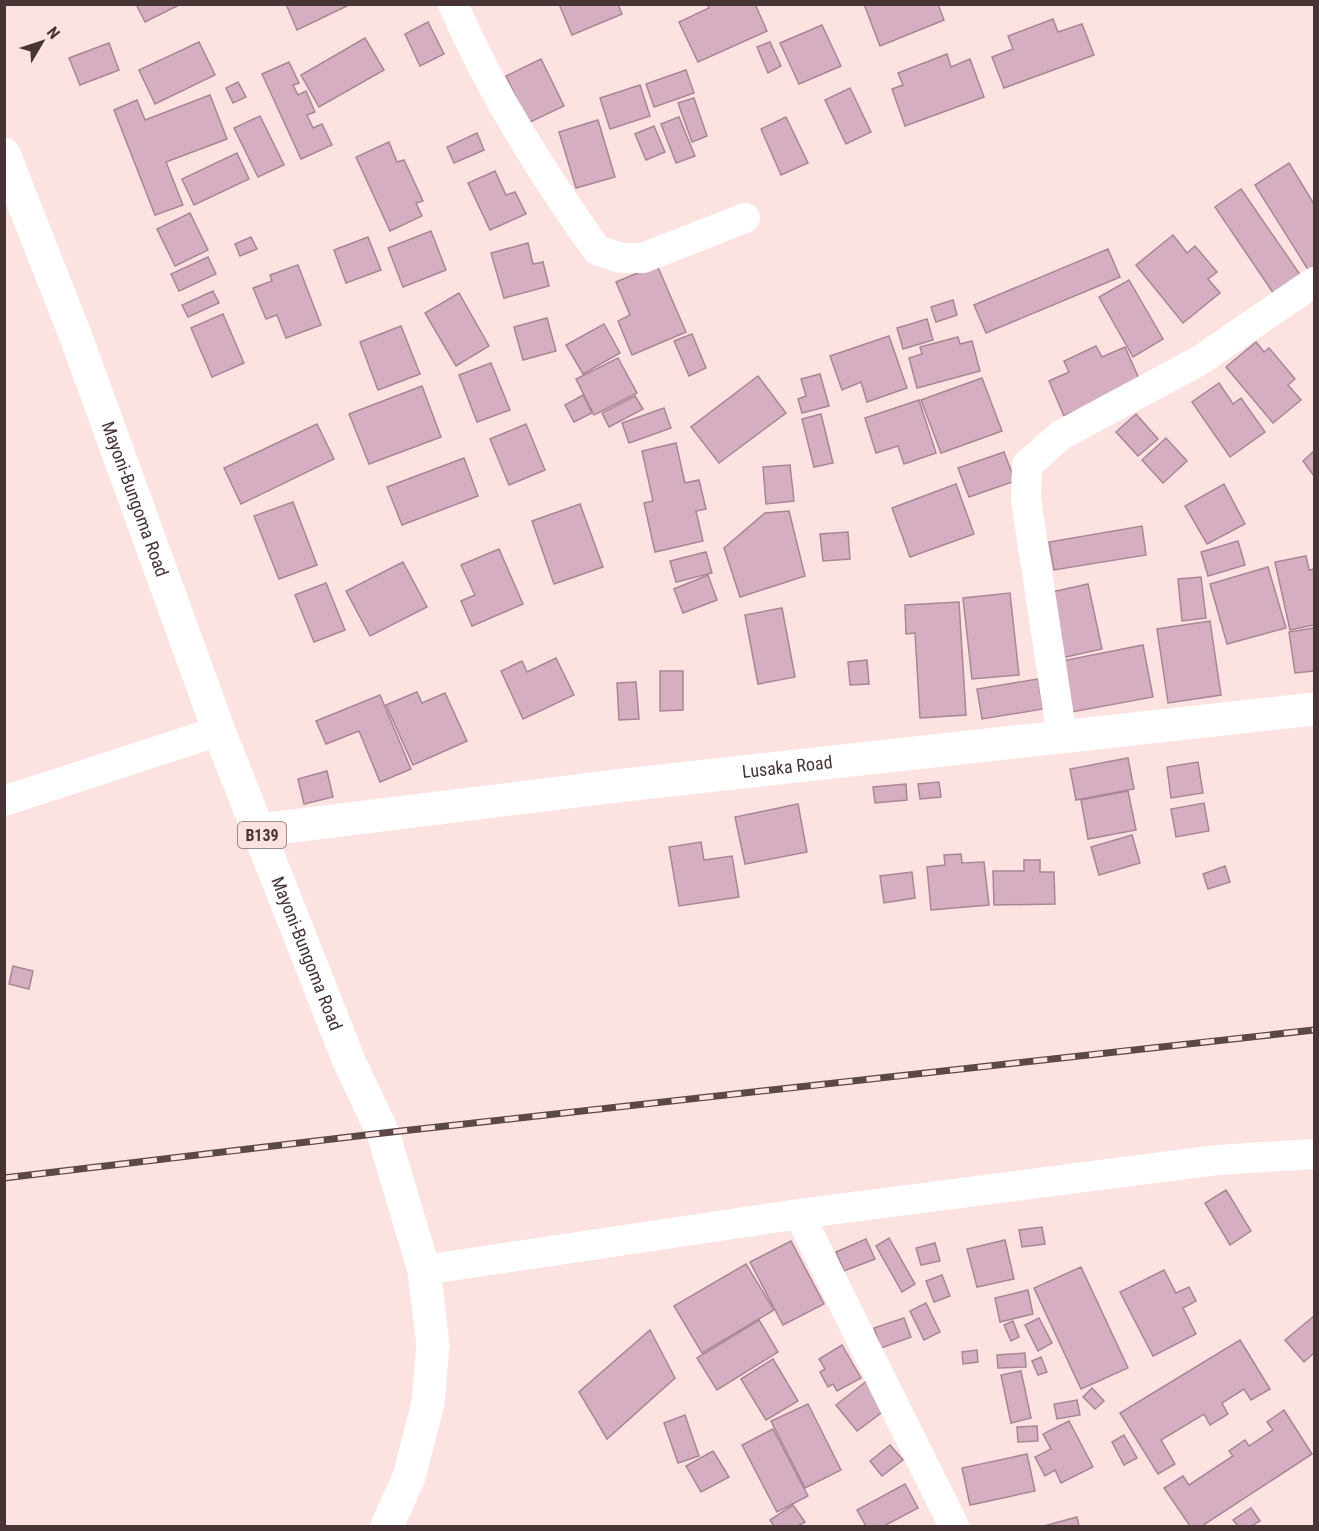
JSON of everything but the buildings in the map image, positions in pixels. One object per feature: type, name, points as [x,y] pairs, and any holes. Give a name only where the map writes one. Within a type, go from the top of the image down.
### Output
[{"type":"main road","name":"Mayoni-Bungoma Road","points":[[4,154],[76,338],[219,730],[349,1061],[383,1133],[423,1270],[433,1344],[428,1403],[409,1478],[387,1527]]},
{"type":"main road","name":"Lusaka Road","points":[[260,830],[625,785],[1314,709]]},
{"type":"street","points":[[453,4],[466,35],[507,112],[597,250],[621,258],[643,258],[745,218]]},
{"type":"street","points":[[1062,737],[1026,500],[1027,465],[1061,435],[1199,361],[1314,282]]},
{"type":"street","points":[[4,801],[219,730]]},
{"type":"street","points":[[423,1270],[799,1214],[1217,1160],[1314,1154]]},
{"type":"street","points":[[799,1214],[954,1527]]},
{"type":"railway","points":[[4,1178],[383,1133],[1314,1030]]}]
